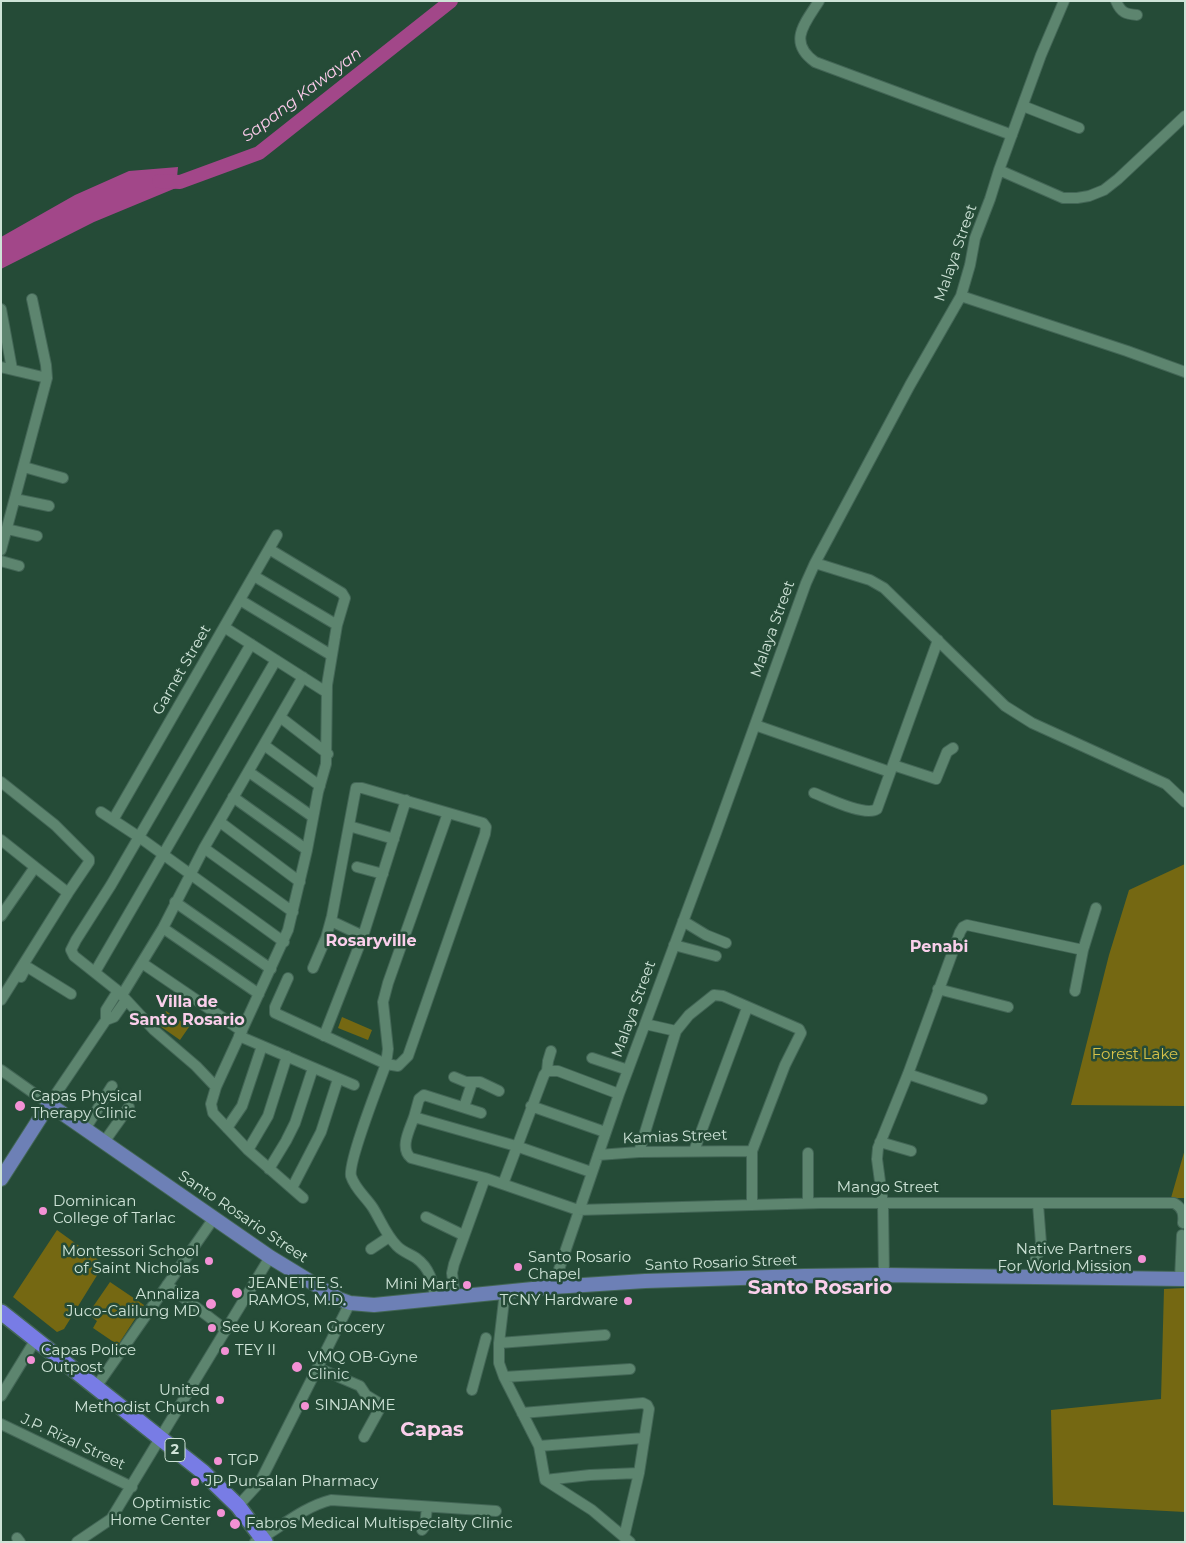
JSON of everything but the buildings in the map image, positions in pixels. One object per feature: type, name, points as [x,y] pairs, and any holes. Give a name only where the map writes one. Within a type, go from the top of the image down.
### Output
[{"type":"highway","name":"2","points":[[1,1312],[203,1472],[238,1506],[261,1540]]},
{"type":"main road","name":"Santo Rosario Street","points":[[49,1104],[270,1257],[339,1299],[350,1303],[374,1305],[553,1287],[718,1278],[884,1276],[1182,1279]]},
{"type":"main road","points":[[1,1179],[49,1104]]},
{"type":"street","points":[[819,1],[802,27],[799,37],[802,48],[807,56],[815,62],[1012,136]]},
{"type":"street","name":"Malaya Street","points":[[553,1287],[605,1132],[756,725],[793,615],[814,563],[910,385],[961,296],[975,238],[1041,55],[1064,1]]},
{"type":"street","points":[[1116,1],[1120,10],[1126,14],[1137,15]]},
{"type":"street","points":[[1023,106],[1078,128]]},
{"type":"street","points":[[999,170],[1063,198],[1089,196],[1104,190],[1118,180],[1185,116]]},
{"type":"street","points":[[961,296],[1128,351],[1185,372]]},
{"type":"street","points":[[1,550],[47,378],[32,299]]},
{"type":"street","points":[[1,309],[4,336],[12,370]]},
{"type":"street","points":[[1,367],[47,378]]},
{"type":"street","points":[[24,467],[63,478]]},
{"type":"street","points":[[16,499],[49,506]]},
{"type":"street","points":[[7,529],[37,536]]},
{"type":"street","name":"Garnet Street","points":[[113,820],[277,535]]},
{"type":"street","points":[[269,549],[344,595],[331,655],[326,692],[328,754],[293,912],[284,942],[216,1087],[211,1109],[248,1150],[302,1198]]},
{"type":"street","points":[[1,562],[19,566]]},
{"type":"street","points":[[814,563],[870,580],[884,588],[1005,706],[1032,723],[1166,784],[1185,802]]},
{"type":"street","points":[[254,576],[337,625]]},
{"type":"street","points":[[240,600],[331,655]]},
{"type":"street","points":[[224,627],[326,692]]},
{"type":"street","points":[[814,793],[863,811],[872,812],[876,809],[880,803],[938,640]]},
{"type":"street","points":[[216,1087],[196,1066],[154,1030],[122,995],[74,956],[71,950],[251,644]]},
{"type":"street","points":[[95,972],[276,660]]},
{"type":"street","points":[[49,1104],[106,1020],[114,1017],[122,995],[163,928],[204,848],[303,677]]},
{"type":"street","points":[[280,717],[328,754]]},
{"type":"street","points":[[756,725],[892,769],[936,779],[947,752],[953,748]]},
{"type":"street","points":[[264,745],[320,786]]},
{"type":"street","points":[[248,772],[313,817]]},
{"type":"street","points":[[1,782],[49,820],[89,859],[89,862],[1,1000]]},
{"type":"street","points":[[288,978],[275,1007],[275,1013],[386,1064],[398,1066],[408,1056],[486,834],[486,827],[483,822],[358,787],[355,791],[330,921],[313,968]]},
{"type":"street","points":[[233,797],[307,850]]},
{"type":"street","points":[[324,1036],[363,936],[406,800]]},
{"type":"street","points":[[101,812],[139,837],[284,942]]},
{"type":"street","points":[[435,1298],[433,1282],[426,1267],[398,1247],[389,1236],[372,1207],[357,1188],[351,1175],[355,1151],[386,1064],[388,1049],[383,1002],[388,983],[448,813]]},
{"type":"street","points":[[220,822],[300,882]]},
{"type":"street","points":[[349,826],[394,839]]},
{"type":"street","points":[[1,840],[68,893]]},
{"type":"street","points":[[204,848],[293,912]]},
{"type":"street","points":[[357,867],[383,874]]},
{"type":"street","points":[[1,916],[35,868]]},
{"type":"street","points":[[175,902],[271,969]]},
{"type":"street","points":[[1075,991],[1083,950],[1096,908]]},
{"type":"street","points":[[330,921],[363,936]]},
{"type":"street","points":[[683,921],[706,935],[726,943]]},
{"type":"street","points":[[884,1276],[883,1204],[877,1159],[880,1142],[908,1074],[956,940],[963,927],[967,925],[1083,950]]},
{"type":"street","points":[[163,928],[259,994]]},
{"type":"street","points":[[674,945],[716,956]]},
{"type":"street","points":[[142,963],[241,1034],[262,1046],[354,1085]]},
{"type":"street","points":[[16,977],[19,978],[25,969],[29,968],[71,994]]},
{"type":"street","points":[[938,989],[1008,1007]]},
{"type":"street","points":[[638,1152],[676,1031],[689,1014],[714,995],[723,996],[799,1029],[801,1034],[785,1065],[752,1150],[752,1205]]},
{"type":"street","points":[[694,1151],[747,1008]]},
{"type":"street","points":[[644,1024],[676,1031]]},
{"type":"street","points":[[227,1128],[242,1106],[262,1046]]},
{"type":"street","points":[[503,1184],[531,1106],[547,1071],[551,1051]]},
{"type":"street","points":[[248,1150],[268,1116],[287,1056]]},
{"type":"street","points":[[592,1058],[628,1070]]},
{"type":"street","points":[[269,1169],[295,1123],[313,1068]]},
{"type":"street","name":"Santo Rosario Street","points":[[1,1070],[49,1104]]},
{"type":"street","points":[[547,1071],[558,1071],[619,1094]]},
{"type":"street","points":[[908,1074],[982,1099]]},
{"type":"street","points":[[454,1077],[472,1083],[480,1082],[499,1090]]},
{"type":"street","points":[[292,1188],[321,1132],[338,1079]]},
{"type":"street","points":[[464,1107],[472,1083]]},
{"type":"street","points":[[85,1128],[112,1086]]},
{"type":"street","points":[[481,1113],[424,1095],[419,1099],[406,1140],[405,1151],[411,1158],[485,1178],[578,1210]]},
{"type":"street","points":[[531,1106],[605,1132]]},
{"type":"street","points":[[104,1142],[129,1107]]},
{"type":"street","points":[[414,1117],[516,1146],[591,1172]]},
{"type":"street","points":[[880,1142],[911,1151]]},
{"type":"street","name":"Kamias Street","points":[[598,1155],[638,1152],[752,1150]]},
{"type":"street","points":[[808,1153],[808,1203]]},
{"type":"street","points":[[455,1296],[452,1273],[463,1235],[485,1178]]},
{"type":"street","name":"Mango Street","points":[[578,1210],[808,1203],[1174,1203],[1181,1207],[1184,1215],[1183,1223]]},
{"type":"street","points":[[1033,1278],[1033,1265],[1040,1243],[1038,1204]]},
{"type":"street","points":[[426,1217],[463,1235]]},
{"type":"street","points":[[96,1387],[214,1218]]},
{"type":"street","points":[[1182,1235],[1182,1279]]},
{"type":"street","points":[[371,1250],[389,1236]]},
{"type":"street","points":[[77,1542],[109,1522],[270,1257]]},
{"type":"street","points":[[167,1285],[226,1330]]},
{"type":"street","points":[[505,1292],[499,1363],[504,1377],[522,1413],[539,1446],[545,1480],[592,1510],[627,1539],[649,1409],[647,1405],[643,1403],[522,1413]]},
{"type":"street","points":[[238,1506],[260,1482],[350,1303]]},
{"type":"street","points":[[475,1340],[486,1338],[500,1340],[606,1336]]},
{"type":"street","points":[[472,1390],[486,1338]]},
{"type":"street","points":[[1,1396],[36,1339]]},
{"type":"street","points":[[318,1368],[360,1386],[366,1394],[380,1403],[380,1408],[364,1437]]},
{"type":"street","points":[[504,1377],[630,1369]]},
{"type":"street","name":"J.P. Rizal Street","points":[[1,1424],[132,1487]]},
{"type":"street","points":[[539,1446],[644,1438]]},
{"type":"street","points":[[545,1480],[590,1474],[639,1472]]},
{"type":"street","points":[[261,1540],[300,1514],[331,1500],[496,1511]]},
{"type":"street","points":[[422,1530],[425,1526],[427,1507]]},
{"type":"green space","name":"Forest Lake","points":[[1185,864],[1185,1106],[1071,1105],[1109,955],[1129,890]]},
{"type":"green space","points":[[166,1011],[189,1027],[180,1040],[157,1024]]},
{"type":"green space","points":[[342,1017],[372,1030],[368,1040],[338,1028]]},
{"type":"green space","points":[[1185,1149],[1185,1198],[1171,1198]]},
{"type":"green space","points":[[57,1230],[104,1264],[64,1329],[57,1332],[13,1297]]},
{"type":"green space","points":[[110,1282],[144,1305],[118,1345],[93,1328],[97,1321],[88,1314]]},
{"type":"green space","points":[[1185,1288],[1185,1512],[1053,1505],[1051,1410],[1161,1399],[1164,1289]]},
{"type":"shaded area","points":[[178,167],[176,188],[94,222],[1,269],[1,237],[75,195],[129,171]]},
{"type":"waterway","name":"Sapang Kawayan","points":[[159,181],[180,182],[259,153],[451,1]]},
{"type":"place","name":"Capas Physical Therapy Clinic","points":[[20,1106]]},
{"type":"place","name":"Dominican College of Tarlac","points":[[43,1211]]},
{"type":"place","name":"Native Partners For World Mission","points":[[1142,1259]]},
{"type":"place","name":"Montessori School of Saint Nicholas","points":[[209,1261]]},
{"type":"place","name":"Santo Rosario Chapel","points":[[518,1267]]},
{"type":"place","name":"Mini Mart","points":[[467,1285]]},
{"type":"place","name":"JEANETTE S. RAMOS, M.D.","points":[[237,1293]]},
{"type":"place","name":"TCNY Hardware","points":[[628,1301]]},
{"type":"place","name":"Annaliza Juco-Calilung MD","points":[[211,1304]]},
{"type":"place","name":"See U Korean Grocery","points":[[212,1328]]},
{"type":"place","name":"TEY II","points":[[225,1351]]},
{"type":"place","name":"Capas Police Outpost","points":[[31,1360]]},
{"type":"place","name":"VMQ OB-Gyne Clinic","points":[[297,1367]]},
{"type":"place","name":"United Methodist Church","points":[[220,1400]]},
{"type":"place","name":"SINJANME","points":[[305,1406]]},
{"type":"place","name":"TGP","points":[[218,1461]]},
{"type":"place","name":"JP Punsalan Pharmacy","points":[[195,1482]]},
{"type":"place","name":"Optimistic Home Center","points":[[221,1513]]},
{"type":"place","name":"Fabros Medical Multispecialty Clinic","points":[[235,1524]]},
{"type":"district","name":"Rosaryville","points":[[371,941]]},
{"type":"district","name":"Penabi","points":[[939,947]]},
{"type":"district","name":"Villa de Santo Rosario","points":[[187,1011]]},
{"type":"district","name":"Santo Rosario","points":[[820,1288]]},
{"type":"district","name":"Capas","points":[[432,1430]]}]
